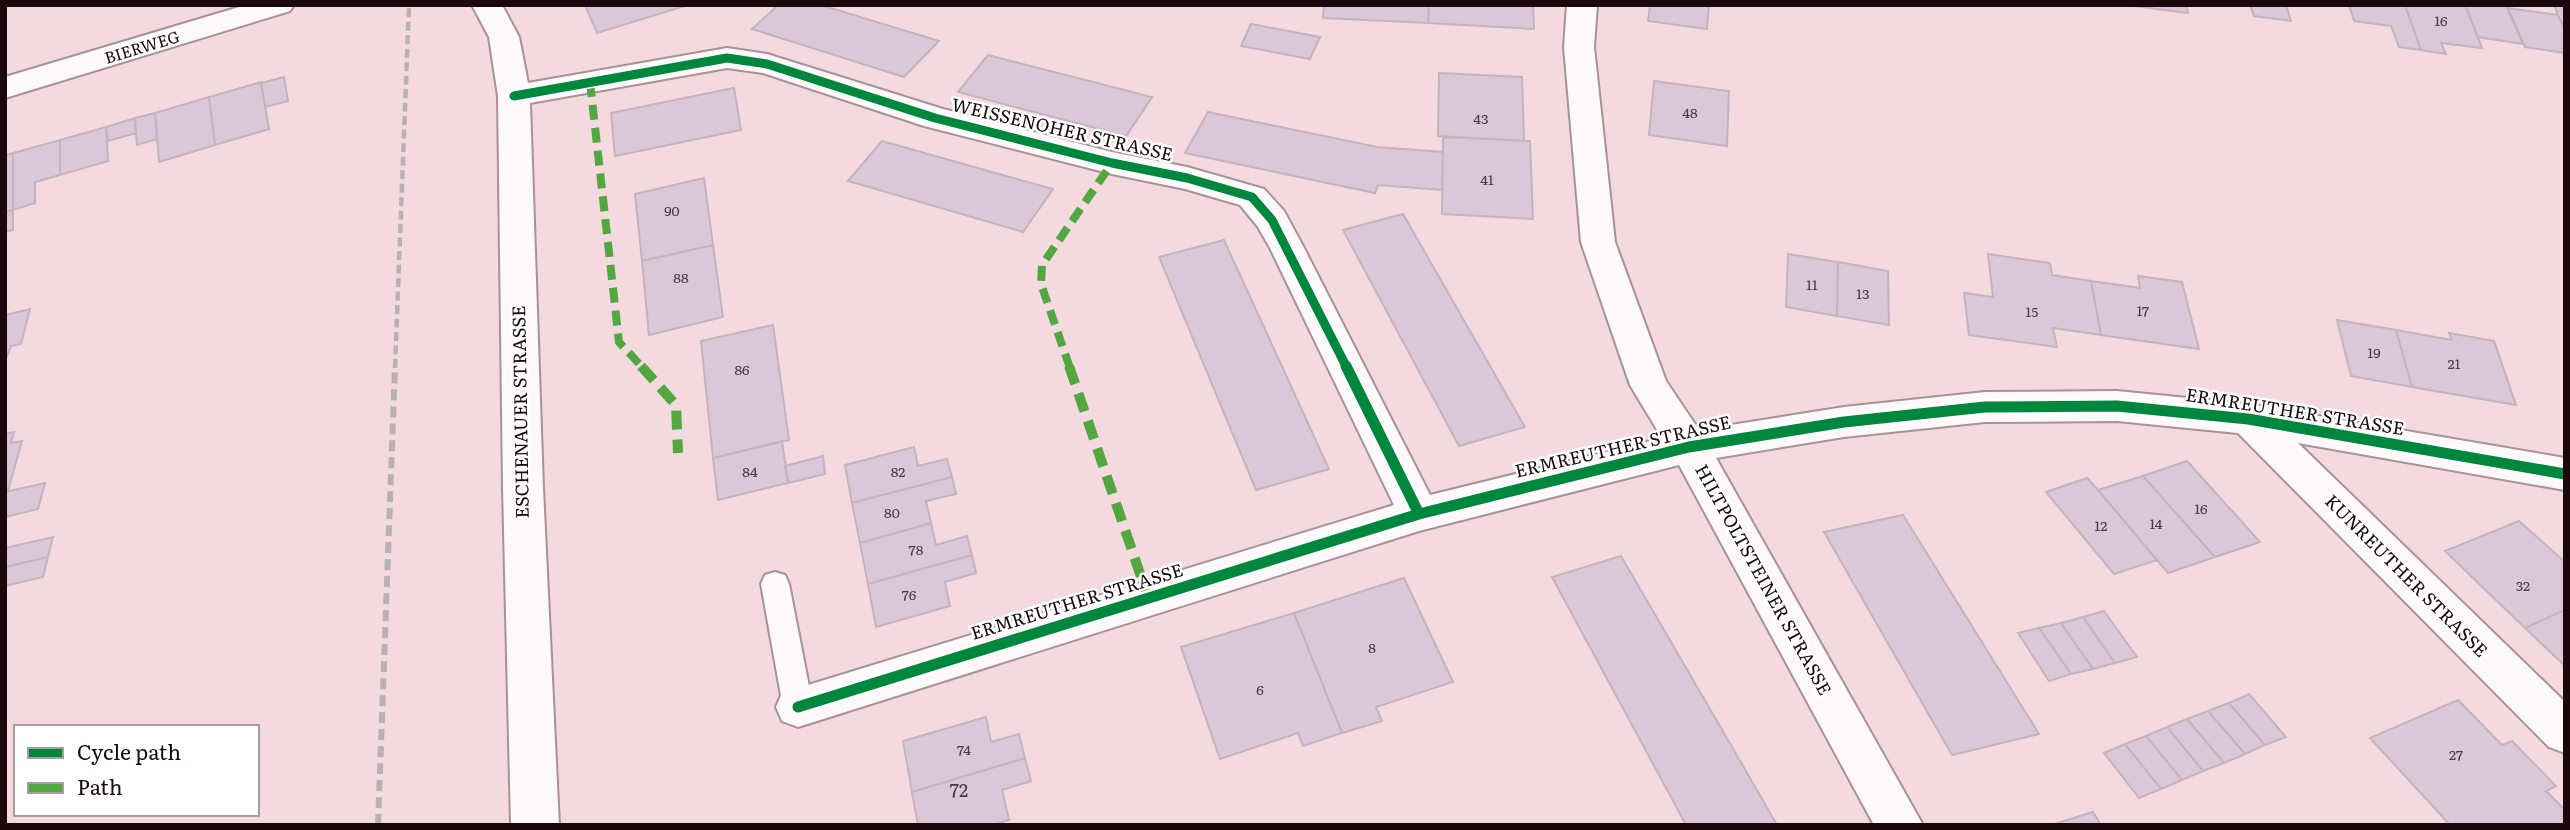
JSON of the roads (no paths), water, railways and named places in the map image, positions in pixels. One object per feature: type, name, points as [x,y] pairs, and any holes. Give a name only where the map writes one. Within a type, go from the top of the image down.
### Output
[{"type":"street","name":"BIERWEG","points":[[5,88],[279,5]]},
{"type":"street","name":"ESCHENAUER STRASSE","points":[[487,5],[502,26],[509,52],[514,96],[523,488],[535,825]]},
{"type":"street","name":"HILTPOLTSTEINER STRASSE","points":[[1583,5],[1579,47],[1598,242],[1649,385],[1689,447],[1900,825]]},
{"type":"street","name":"WEISSENOHER STRASSE","points":[[514,96],[727,58],[767,64],[935,118],[1112,163],[1187,178],[1252,197],[1272,220],[1287,248],[1419,514]]},
{"type":"street","name":"ERMREUTHER STRASSE","points":[[798,707],[1419,514],[1689,447],[1844,422],[1984,407],[2116,406],[2248,419],[2565,474]]},
{"type":"street","name":"KUNREUTHER STRASSE","points":[[2248,419],[2565,732]]},
{"type":"lane","points":[[775,584],[798,707]]},
{"type":"railway","points":[[395,368],[409,5]]},
{"type":"railway","points":[[378,825],[395,366]]}]
